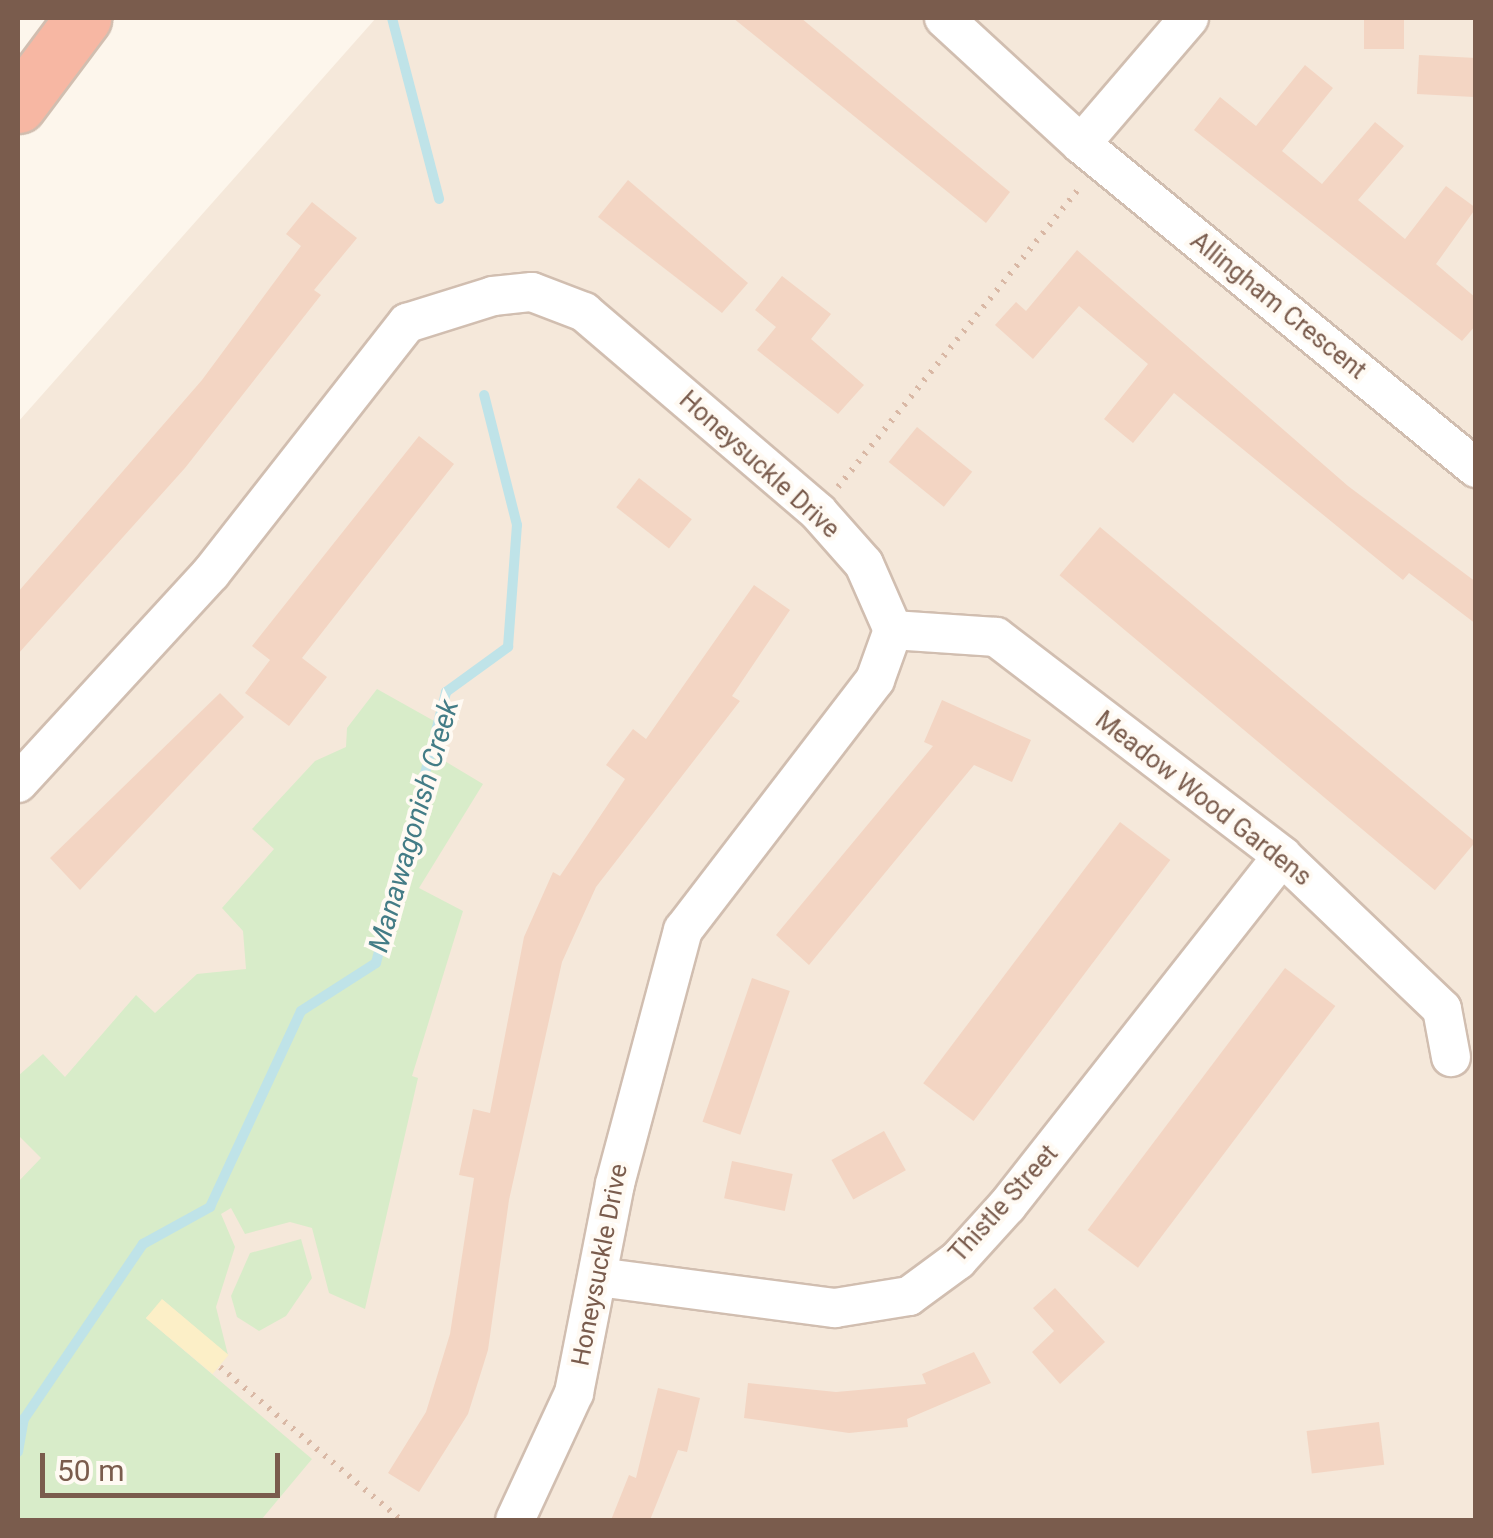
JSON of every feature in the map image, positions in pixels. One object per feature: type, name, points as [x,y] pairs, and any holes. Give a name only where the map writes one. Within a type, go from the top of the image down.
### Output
[{"type":"highway","points":[[18,105],[83,18]]},
{"type":"street","name":"Allingham Crescent","points":[[944,18],[1092,152],[1476,468]]},
{"type":"street","points":[[1092,152],[1189,18]]},
{"type":"street","name":"Honeysuckle Drive","points":[[18,783],[210,573],[407,323],[532,292],[584,312],[818,512],[864,564],[893,630],[875,680],[683,930],[598,1277],[574,1393],[515,1520]]},
{"type":"street","name":"Meadow Wood Gardens","points":[[893,630],[996,637],[1282,856],[1442,1009],[1451,1057]]},
{"type":"street","name":"Thistle Street","points":[[598,1277],[836,1308],[908,1296],[958,1260],[1007,1206],[1282,856]]},
{"type":"path","points":[[818,512],[1092,152]]},
{"type":"path","points":[[220,1367],[401,1520]]},
{"type":"shaded area","points":[[376,18],[1475,18],[1475,1520],[18,1520],[18,422]]},
{"type":"green space","points":[[377,689],[443,726],[438,757],[483,784],[419,888],[463,911],[412,1076],[418,1078],[365,1309],[329,1293],[312,1228],[290,1222],[245,1234],[231,1208],[221,1214],[235,1247],[216,1307],[228,1355],[163,1300],[146,1318],[312,1459],[261,1520],[18,1520],[18,1182],[41,1158],[18,1135],[18,1076],[43,1054],[65,1077],[136,995],[155,1013],[197,974],[246,969],[243,931],[222,908],[274,849],[252,829],[315,761],[346,747],[347,728]]},
{"type":"green space","points":[[301,1239],[312,1278],[286,1316],[259,1331],[237,1317],[231,1296],[250,1253]]},
{"type":"sand","points":[[162,1299],[229,1355],[213,1374],[146,1318]]},
{"type":"building","points":[[733,18],[801,18],[1010,192],[986,223]]},
{"type":"building","points":[[1364,18],[1404,18],[1404,49],[1364,49]]},
{"type":"building","points":[[1419,55],[1476,58],[1474,97],[1417,94]]},
{"type":"building","points":[[1305,65],[1333,88],[1282,151],[1322,184],[1375,122],[1404,146],[1358,200],[1405,239],[1446,186],[1476,208],[1436,264],[1476,298],[1476,325],[1462,341],[1194,130],[1220,97],[1256,126]]},
{"type":"building","points":[[628,180],[748,283],[722,313],[598,217]]},
{"type":"building","points":[[312,202],[357,238],[314,290],[321,295],[185,468],[18,654],[18,592],[202,380],[301,246],[286,234]]},
{"type":"building","points":[[1077,250],[1348,486],[1476,582],[1476,624],[1409,573],[1403,580],[1174,393],[1133,443],[1104,419],[1148,364],[1079,306],[1033,359],[995,325],[1016,302],[1026,311]]},
{"type":"building","points":[[782,276],[831,314],[811,339],[864,385],[838,414],[757,350],[776,327],[755,310]]},
{"type":"building","points":[[917,427],[972,472],[944,507],[889,462]]},
{"type":"building","points":[[419,436],[454,464],[302,658],[327,677],[289,726],[245,693],[270,660],[252,646]]},
{"type":"building","points":[[639,478],[692,519],[669,548],[616,507]]},
{"type":"building","points":[[1100,527],[1475,842],[1435,890],[1060,575]]},
{"type":"building","points":[[754,585],[790,610],[732,696],[740,701],[596,887],[562,962],[509,1200],[488,1350],[468,1414],[419,1492],[388,1473],[426,1412],[450,1334],[474,1178],[459,1175],[473,1109],[490,1113],[524,937],[553,872],[560,876],[625,779],[606,765],[633,729],[646,739]]},
{"type":"building","points":[[220,693],[244,717],[80,890],[50,858]]},
{"type":"building","points":[[942,700],[1031,740],[1012,782],[974,765],[809,965],[776,935],[933,746],[924,742]]},
{"type":"building","points":[[1120,822],[1170,860],[974,1121],[923,1083]]},
{"type":"building","points":[[1285,968],[1335,1006],[1138,1268],[1088,1230]]},
{"type":"building","points":[[752,978],[790,991],[740,1135],[703,1122]]},
{"type":"building","points":[[884,1131],[906,1170],[853,1199],[832,1160]]},
{"type":"building","points":[[732,1161],[793,1174],[785,1211],[724,1198]]},
{"type":"building","points":[[1055,1288],[1105,1342],[1060,1384],[1032,1352],[1054,1331],[1033,1308]]},
{"type":"building","points":[[974,1352],[991,1383],[907,1419],[908,1427],[849,1433],[744,1418],[748,1383],[836,1392],[926,1384],[922,1374]]},
{"type":"building","points":[[658,1388],[700,1398],[687,1452],[678,1450],[650,1520],[611,1520],[629,1475],[636,1478]]},
{"type":"building","points":[[1379,1422],[1384,1465],[1312,1474],[1307,1431]]},
{"type":"waterway","name":"Manawagonish Creek","points":[[392,18],[439,199]]},
{"type":"waterway","name":"Manawagonish Creek","points":[[18,1452],[24,1419],[143,1244],[210,1207],[301,1011],[376,963],[446,692],[508,647],[517,525],[484,395]]}]
